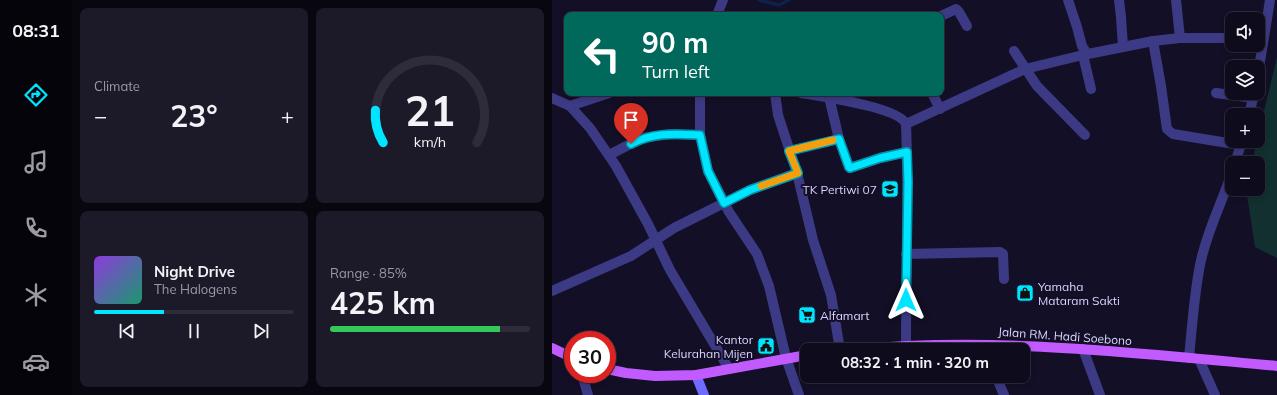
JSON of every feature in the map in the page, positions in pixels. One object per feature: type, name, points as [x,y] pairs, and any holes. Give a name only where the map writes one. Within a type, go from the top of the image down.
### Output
[{"type":"main road","points":[[552,348],[564,354]]},
{"type":"main road","name":"Jalan RM. Hadi Soebono","points":[[1030,348],[1083,349],[1277,366]]},
{"type":"main road","points":[[616,371],[655,376],[696,375],[800,357]]},
{"type":"street","points":[[718,12],[723,0]]},
{"type":"street","points":[[1068,0],[1085,55],[1091,89]]},
{"type":"street","points":[[1119,0],[1123,47]]},
{"type":"street","points":[[1176,0],[1180,38]]},
{"type":"street","points":[[1265,22],[1270,0]]},
{"type":"street","points":[[944,15],[956,9],[967,26]]},
{"type":"street","points":[[906,124],[1025,69],[1153,41],[1180,38],[1225,38]]},
{"type":"street","points":[[1153,41],[1167,129],[1173,134],[1225,141]]},
{"type":"street","points":[[1014,51],[1037,86],[1085,134]]},
{"type":"street","points":[[1216,93],[1225,94]]},
{"type":"street","points":[[570,106],[600,96]]},
{"type":"street","points":[[700,96],[700,135],[708,171],[741,232],[757,254],[769,286],[786,358],[798,395]]},
{"type":"street","points":[[775,96],[778,115],[789,151],[798,173],[813,240],[831,295],[839,343]]},
{"type":"street","points":[[822,96],[872,107],[902,119],[906,124],[908,182],[906,343]]},
{"type":"street","points":[[934,96],[940,109]]},
{"type":"street","points":[[829,97],[839,139],[850,168],[880,158],[907,152]]},
{"type":"street","points":[[552,98],[570,106],[590,128],[609,155],[648,224],[670,270],[729,369]]},
{"type":"street","points":[[609,155],[642,138],[670,134],[700,135]]},
{"type":"street","points":[[789,151],[839,139]]},
{"type":"street","points":[[552,291],[631,256],[674,228],[750,190],[798,173]]},
{"type":"street","points":[[1215,395],[1194,358],[1193,314],[1200,265],[1225,191]]},
{"type":"street","points":[[906,254],[1000,252],[1003,254],[1004,279]]},
{"type":"street","points":[[1083,349],[1100,395]]},
{"type":"street","points":[[696,375],[704,395]]},
{"type":"street","points":[[585,383],[588,395]]},
{"type":"street","points":[[999,383],[1004,395]]},
{"type":"green space","points":[[1277,57],[1277,258],[1255,247],[1247,196],[1265,196],[1265,156],[1254,156],[1255,148],[1265,148],[1265,108]]},
{"type":"waterway","points":[[759,0],[779,5],[789,0]]},
{"type":"slow traffic","points":[[761,186],[798,173],[789,151],[833,140]]},
{"type":"place","name":"TK Pertiwi 07","points":[[890,189]]},
{"type":"place","name":"Yamaha Mataram Sakti","points":[[1025,293]]},
{"type":"place","name":"Alfamart","points":[[807,315]]},
{"type":"place","name":"Kantor Kelurahan Mijen","points":[[766,346]]},
{"type":"route","points":[[631,144],[642,138],[658,135],[700,135],[708,171],[724,203],[750,190],[798,173],[789,151],[839,139],[850,168],[880,158],[907,152],[908,182],[906,300]]}]
